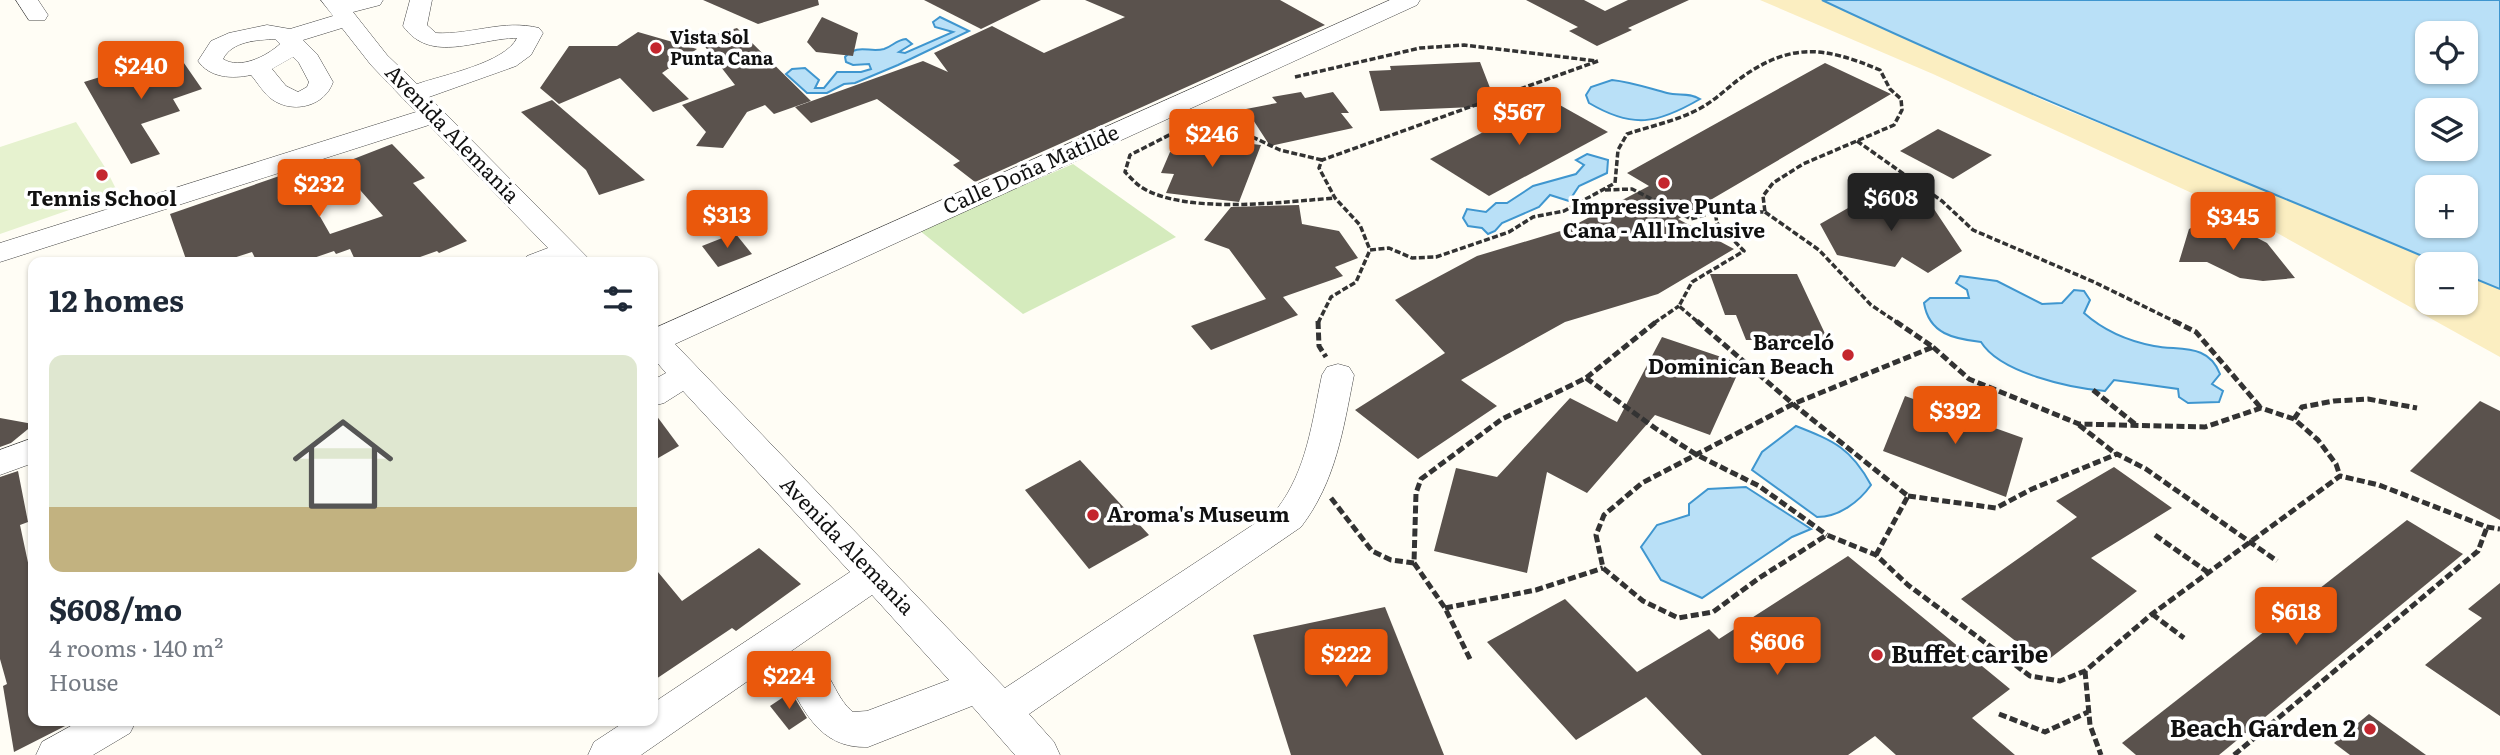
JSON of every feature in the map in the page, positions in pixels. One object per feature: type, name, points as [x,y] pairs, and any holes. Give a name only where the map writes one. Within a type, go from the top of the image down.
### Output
[{"type":"street","points":[[257,66],[284,97],[295,101],[308,97],[316,92],[321,82],[309,59],[291,40],[276,32],[254,33],[232,40],[211,56],[213,65],[219,68],[257,66],[282,56],[291,40],[339,9],[372,0]]},
{"type":"street","points":[[413,94],[508,61],[523,50],[531,33],[520,30],[504,31],[458,39],[432,40],[425,37],[415,26],[421,0]]},
{"type":"street","name":"Calle Doña Matilde","points":[[658,338],[1409,0]]},
{"type":"street","name":"Avenida Alemania","points":[[339,9],[379,60],[572,257]]},
{"type":"street","points":[[0,253],[40,252],[434,115]]},
{"type":"street","name":"Avenida Alemania","points":[[658,345],[684,376],[990,698],[1031,752]]},
{"type":"street","points":[[802,670],[836,723],[850,730],[869,729],[990,698],[1289,518],[1303,503],[1317,473],[1338,375]]},
{"type":"street","points":[[658,392],[684,376]]},
{"type":"street","points":[[0,463],[28,452]]},
{"type":"street","points":[[658,721],[875,574]]},
{"type":"street","points":[[56,755],[107,726]]},
{"type":"street","points":[[608,755],[651,726]]},
{"type":"path","points":[[1207,115],[1280,150],[1322,160],[1598,61],[1464,45],[1420,48],[1286,79]]},
{"type":"path","points":[[1370,250],[1389,248],[1412,258],[1436,257],[1509,232],[1533,217],[1564,211],[1615,183],[1618,150],[1627,134],[1690,113],[1709,103],[1742,77],[1803,48],[1824,49],[1880,70],[1890,89],[1901,99],[1902,110],[1894,125],[1803,164],[1773,183],[1763,195],[1765,212]]},
{"type":"path","points":[[1195,121],[1218,109]]},
{"type":"path","points":[[1183,128],[1130,155],[1125,172],[1131,181],[1162,196],[1209,205],[1335,198]]},
{"type":"path","points":[[1857,140],[1942,201],[1973,230],[2094,282],[2196,332],[2261,408],[2294,419],[2318,440],[2336,464],[2340,476]]},
{"type":"path","points":[[1322,160],[1319,168],[1335,198],[1360,225],[1370,250],[1356,282],[1332,298],[1318,321],[1319,346],[1338,375]]},
{"type":"path","points":[[1604,190],[1633,189],[1691,219],[1715,212],[1765,212],[1819,250],[1871,305],[1933,347],[1969,379],[2079,424],[2117,454],[2146,469],[2277,561]]},
{"type":"path","points":[[1470,659],[1445,608],[1414,563],[1416,493],[1421,479],[1502,419],[1586,378],[1638,334],[1679,306],[1692,282],[1744,251],[1717,223],[1715,212]]},
{"type":"path","points":[[1679,306],[1793,404],[1908,496],[1996,508],[2032,489],[2117,454]]},
{"type":"path","points":[[1827,535],[1759,578],[1713,612],[1678,618],[1643,601],[1603,568],[1596,535],[1604,515],[1642,483],[1793,404],[1933,347]]},
{"type":"path","points":[[1586,378],[1697,455],[1759,486],[1827,535],[1876,555],[1908,585],[2030,676],[2060,681],[2085,671],[2152,614],[2340,476],[2379,485],[2487,527],[2500,529]]},
{"type":"path","points":[[2093,390],[2136,424]]},
{"type":"path","points":[[2294,419],[2302,407],[2334,401],[2368,399],[2417,408]]},
{"type":"path","points":[[2079,424],[2205,427],[2261,408]]},
{"type":"path","points":[[1311,486],[1328,493],[1371,551],[1391,560],[1414,563]]},
{"type":"path","points":[[1876,555],[1908,496]]},
{"type":"path","points":[[2234,755],[2478,551],[2487,527]]},
{"type":"path","points":[[2155,535],[2209,573]]},
{"type":"path","points":[[1445,608],[1463,601],[1498,598],[1538,590],[1603,568]]},
{"type":"path","points":[[2152,614],[2184,638]]},
{"type":"path","points":[[2085,671],[2088,712],[2094,742],[2101,755]]},
{"type":"path","points":[[1999,714],[2045,732],[2088,712]]},
{"type":"green space","points":[[76,122],[118,193],[0,234],[0,147]]},
{"type":"green space","points":[[1073,164],[1176,237],[1023,314],[919,230]]},
{"type":"sand","points":[[1760,0],[1822,0],[2056,106],[2415,253],[2415,310],[2270,229],[1933,74]]},
{"type":"sand","points":[[2478,280],[2500,289],[2500,357],[2425,315],[2478,315]]},
{"type":"water","points":[[1822,0],[2500,0],[2500,289],[2478,280],[2478,252],[2415,253],[2053,103]]},
{"type":"water","points":[[940,17],[969,31],[855,83],[844,84],[827,93],[807,93],[786,74],[792,69],[805,68],[819,80],[815,88],[824,88],[837,72],[861,72],[871,69],[869,64],[853,65],[846,62],[845,57],[854,50],[884,49],[906,39],[912,44],[899,52],[905,53],[953,32],[935,27],[933,22]]},
{"type":"water","points":[[1612,80],[1700,99],[1671,114],[1632,120],[1589,103],[1586,95],[1591,87]]},
{"type":"water","points":[[1587,154],[1608,160],[1607,173],[1579,186],[1569,201],[1550,195],[1539,207],[1502,223],[1488,234],[1482,228],[1468,226],[1463,218],[1467,209],[1486,212],[1496,203],[1507,203],[1533,186],[1576,174],[1584,165],[1576,160]]},
{"type":"water","points":[[1960,276],[1997,281],[2042,304],[2062,303],[2074,290],[2084,291],[2090,300],[2084,313],[2108,330],[2144,344],[2192,350],[2208,357],[2220,374],[2212,384],[2223,391],[2219,402],[2188,403],[2179,397],[2178,389],[2114,380],[2105,391],[2090,389],[2055,382],[2019,370],[1990,353],[1981,342],[1952,337],[1931,322],[1924,303],[1930,298],[1969,298],[1967,290],[1956,283]]},
{"type":"water","points":[[1796,426],[1840,447],[1856,462],[1871,485],[1861,497],[1833,514],[1817,517],[1752,470],[1762,452]]},
{"type":"water","points":[[1746,487],[1811,529],[1792,537],[1702,598],[1661,580],[1641,547],[1657,525],[1689,515],[1689,504],[1708,489]]},
{"type":"building","points":[[703,0],[818,0],[819,5],[758,24]]},
{"type":"building","points":[[924,0],[1041,0],[981,29]]},
{"type":"building","points":[[1085,0],[1280,0],[1325,25],[975,182],[953,165],[960,161],[877,99],[811,123],[795,107],[923,61],[948,72],[934,53],[992,26],[1044,53],[1125,17]]},
{"type":"building","points":[[1526,0],[1584,0],[1605,11],[1628,0],[1689,0],[1628,28],[1632,30],[1597,46],[1569,31],[1578,27]]},
{"type":"building","points":[[822,17],[858,33],[853,56],[816,52],[807,42]]},
{"type":"building","points":[[737,28],[811,101],[774,114],[765,105],[747,112],[723,148],[696,146],[706,132],[682,105],[735,85],[699,39]]},
{"type":"building","points":[[638,32],[697,49],[662,73],[689,99],[653,112],[620,78],[559,104],[540,88],[569,46],[617,46]]},
{"type":"building","points":[[177,53],[202,89],[173,99],[180,111],[141,124],[160,154],[131,164],[84,82]]},
{"type":"building","points":[[1480,62],[1497,106],[1380,111],[1369,71],[1391,70],[1390,66]]},
{"type":"building","points":[[1825,63],[1891,94],[1678,219],[1734,249],[1658,294],[1565,322],[1461,380],[1497,406],[1418,459],[1355,410],[1445,353],[1395,300],[1477,256],[1567,229],[1649,186],[1627,173]]},
{"type":"building","points":[[1301,92],[1305,98],[1333,92],[1349,113],[1341,113],[1353,128],[1270,146],[1246,109],[1277,103],[1272,97]]},
{"type":"building","points":[[1549,99],[1608,132],[1489,196],[1430,159]]},
{"type":"building","points":[[552,100],[645,180],[599,195],[586,170],[521,112]]},
{"type":"building","points":[[1938,129],[1992,155],[1953,179],[1900,151]]},
{"type":"building","points":[[1194,137],[1261,145],[1239,202],[1166,193],[1174,174],[1161,173],[1170,152],[1187,154]]},
{"type":"building","points":[[392,144],[425,178],[413,183],[467,241],[439,253],[437,251],[420,257],[354,257],[350,249],[317,257],[254,257],[252,252],[236,257],[185,257],[170,214],[294,171],[330,234],[383,216],[338,165]]},
{"type":"building","points":[[1878,191],[1934,209],[1962,251],[1928,273],[1902,257],[1895,267],[1837,255],[1820,224]]},
{"type":"building","points":[[1299,205],[1302,224],[1339,231],[1358,258],[1335,267],[1343,276],[1283,297],[1298,315],[1211,350],[1191,326],[1266,299],[1229,249],[1204,240],[1231,207]]},
{"type":"building","points":[[2209,218],[2240,229],[2267,243],[2295,278],[2263,281],[2240,278],[2207,262],[2179,262],[2189,229]]},
{"type":"building","points":[[735,233],[752,254],[718,267],[702,246]]},
{"type":"building","points":[[1710,274],[1797,274],[1828,340],[1746,340],[1736,315],[1725,315]]},
{"type":"building","points":[[1662,337],[1742,364],[1710,435],[1655,415],[1587,493],[1547,472],[1527,573],[1434,551],[1456,468],[1497,477],[1570,398],[1617,422]]},
{"type":"building","points":[[1905,396],[2023,438],[2006,497],[1883,451]]},
{"type":"building","points":[[2480,401],[2500,411],[2500,520],[2410,471]]},
{"type":"building","points":[[0,418],[28,423],[28,429],[11,443],[0,447]]},
{"type":"building","points":[[658,418],[679,446],[658,458]]},
{"type":"building","points":[[1080,460],[1149,535],[1089,569],[1025,490]]},
{"type":"building","points":[[2114,467],[2172,508],[2091,558],[2137,591],[2044,663],[1961,599],[2077,517],[2056,501]]},
{"type":"building","points":[[18,471],[28,522],[20,525],[28,563],[28,726],[65,726],[14,752],[3,686],[7,684],[0,659],[0,477]]},
{"type":"building","points":[[2407,520],[2463,554],[2219,755],[2136,755],[2122,743]]},
{"type":"building","points":[[759,548],[801,584],[736,631],[732,628],[658,678],[658,572],[682,601]]},
{"type":"building","points":[[1848,556],[2010,689],[1972,718],[2015,755],[1896,755],[1875,736],[1848,755],[1702,755],[1646,697],[1576,740],[1487,642],[1565,599],[1637,672],[1709,629],[1719,639]]},
{"type":"building","points":[[2500,583],[2500,716],[2425,665],[2482,618],[2468,609]]},
{"type":"building","points":[[1385,607],[1444,755],[1291,755],[1253,635]]},
{"type":"building","points":[[791,692],[807,718],[789,730],[770,706]]},
{"type":"building","name":"Beach Garden 2","points":[[2369,714],[2426,755],[2350,755],[2334,743]]},
{"type":"place","name":"Vista Sol Punta Cana","points":[[656,48]]},
{"type":"place","name":"Tennis School","points":[[102,175]]},
{"type":"place","name":"Impressive Punta Cana - All Inclusive","points":[[1664,183]]},
{"type":"place","name":"Barceló Dominican Beach","points":[[1848,355]]},
{"type":"place","name":"Aroma's Museum","points":[[1093,515]]},
{"type":"place","name":"Buffet caribe","points":[[1877,655]]},
{"type":"place","name":"Beach Garden 2","points":[[2370,729]]}]
